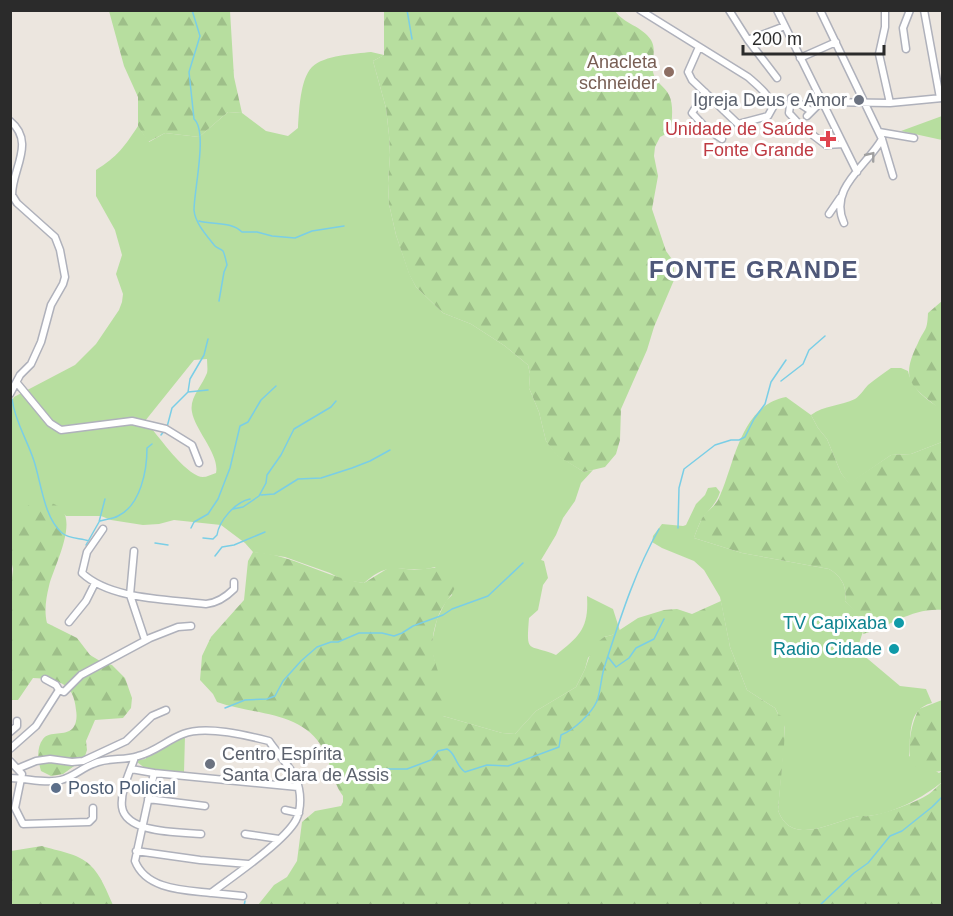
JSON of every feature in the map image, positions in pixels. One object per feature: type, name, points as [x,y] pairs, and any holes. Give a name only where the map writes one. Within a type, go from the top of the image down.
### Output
[{"type":"street","points":[[640,10],[699,47],[756,84],[771,102],[772,106],[768,116],[739,124],[692,80],[688,72],[699,47]]},
{"type":"street","points":[[729,10],[777,78]]},
{"type":"street","points":[[777,10],[857,172]]},
{"type":"street","points":[[885,10],[885,27],[879,54],[890,103]]},
{"type":"street","points":[[906,49],[903,28],[910,10]]},
{"type":"street","points":[[843,144],[831,146],[822,143],[793,119],[789,112],[791,98],[809,113],[821,102],[890,103],[941,98],[924,10]]},
{"type":"street","points":[[821,11],[879,132],[890,159],[893,176]]},
{"type":"street","points":[[748,40],[785,26]]},
{"type":"street","points":[[800,58],[836,42]]},
{"type":"street","points":[[705,92],[692,113],[707,129],[722,139]]},
{"type":"street","points":[[10,121],[22,134],[23,146],[12,195],[17,203],[55,237],[65,277],[51,305],[41,342],[31,364],[20,375],[10,394]]},
{"type":"street","points":[[879,132],[914,138]]},
{"type":"street","points":[[829,213],[849,181],[882,139]]},
{"type":"street","points":[[838,197],[844,223]]},
{"type":"street","points":[[17,383],[50,423],[61,430],[132,421],[166,429],[192,445],[199,463]]},
{"type":"street","points":[[103,529],[87,552],[81,573],[95,583],[130,595],[212,603],[228,595],[234,589],[234,582]]},
{"type":"street","points":[[134,551],[130,595],[145,640]]},
{"type":"street","points":[[69,622],[86,601],[95,583]]},
{"type":"street","points":[[45,680],[64,692],[81,675],[145,640],[168,629],[191,626]]},
{"type":"street","points":[[10,749],[36,726],[59,690]]},
{"type":"street","points":[[19,768],[42,760],[83,761],[126,741],[152,716],[166,710]]},
{"type":"street","points":[[10,732],[17,726],[17,721]]},
{"type":"street","points":[[10,778],[60,780],[106,759],[135,758],[187,732],[209,730],[269,741],[295,777],[300,801],[299,813],[279,839],[211,893]]},
{"type":"street","points":[[135,758],[122,807],[128,818],[141,827],[201,834]]},
{"type":"street","points":[[10,761],[19,768],[23,778],[15,808],[22,824],[88,822],[93,818],[93,808]]},
{"type":"street","points":[[131,769],[298,787]]},
{"type":"street","points":[[154,773],[135,853],[136,865],[156,883],[169,887],[243,896]]},
{"type":"street","points":[[148,799],[205,806]]},
{"type":"street","points":[[285,810],[299,813]]},
{"type":"street","points":[[245,834],[279,839]]},
{"type":"street","points":[[135,853],[249,864]]},
{"type":"green space","points":[[109,11],[230,11],[234,77],[242,113],[228,112],[199,137],[165,133],[148,142],[138,126],[138,97],[124,66]]},
{"type":"green space","points":[[384,11],[615,11],[623,19],[643,31],[651,40],[654,48],[653,72],[669,95],[672,104],[670,132],[660,137],[655,147],[654,156],[658,176],[652,209],[666,251],[674,262],[674,280],[621,409],[620,440],[616,454],[605,467],[584,472],[556,455],[546,441],[539,412],[529,388],[528,365],[505,346],[471,324],[443,313],[416,287],[409,274],[389,204],[390,155],[386,108],[373,61],[384,55]]},
{"type":"green space","points":[[371,52],[384,55],[373,61],[386,108],[390,155],[389,204],[396,235],[416,287],[443,313],[471,324],[505,346],[528,365],[529,388],[539,412],[546,441],[557,455],[584,472],[593,470],[581,483],[575,501],[563,518],[541,560],[544,561],[548,578],[543,585],[538,610],[529,618],[528,638],[534,648],[556,655],[581,630],[586,616],[587,596],[613,609],[620,631],[604,637],[588,658],[576,687],[536,711],[515,734],[502,733],[443,716],[431,646],[437,619],[446,601],[452,595],[435,567],[415,570],[391,568],[374,575],[364,583],[343,580],[285,557],[253,552],[221,525],[174,520],[143,525],[111,520],[101,516],[66,516],[56,505],[11,531],[10,405],[14,397],[75,365],[96,344],[122,302],[123,294],[116,274],[122,255],[115,230],[96,196],[96,170],[120,151],[138,126],[149,142],[165,133],[199,137],[228,112],[242,113],[266,131],[288,136],[298,128],[303,87],[312,67],[324,60],[348,54]],"holes":[[[207,359],[207,373],[192,402],[192,412],[214,458],[216,473],[202,477],[184,466],[145,421],[194,360]]]},
{"type":"green space","points":[[942,116],[942,140],[901,131]]},
{"type":"green space","points":[[942,301],[942,411],[912,383],[909,367],[926,327],[928,313]]},
{"type":"green space","points":[[891,368],[908,371],[913,383],[921,393],[942,409],[942,442],[911,454],[891,455],[849,484],[841,473],[827,439],[811,415],[821,409],[855,399],[868,385]]},
{"type":"green space","points":[[786,397],[811,415],[827,439],[841,473],[849,483],[891,455],[911,454],[942,442],[942,610],[911,615],[863,634],[861,620],[845,601],[843,582],[829,569],[742,553],[694,538],[702,518],[718,500],[748,424],[770,403]]},
{"type":"green space","points":[[716,487],[720,492],[719,496],[703,518],[694,538],[742,553],[829,569],[843,582],[845,601],[858,614],[864,628],[858,647],[862,654],[900,686],[926,689],[932,703],[924,706],[914,717],[909,756],[939,773],[942,771],[942,782],[935,788],[908,804],[888,812],[859,816],[814,829],[793,828],[784,821],[778,810],[785,727],[775,708],[747,690],[730,647],[720,597],[704,570],[694,561],[652,542],[653,536],[662,524],[686,525],[696,504],[708,488]]},
{"type":"green space","points":[[42,502],[56,505],[64,512],[66,523],[62,549],[47,595],[47,623],[77,638],[90,655],[112,665],[125,678],[132,698],[131,708],[123,718],[95,720],[86,741],[87,750],[84,759],[63,774],[51,776],[41,771],[38,759],[39,746],[46,736],[70,731],[73,728],[77,714],[72,693],[57,681],[33,678],[18,700],[10,700],[10,595],[13,569],[11,531],[19,512],[29,505]]},
{"type":"green space","points":[[253,552],[281,557],[364,583],[390,567],[414,570],[450,566],[458,574],[457,581],[439,614],[433,641],[434,657],[443,692],[443,716],[502,733],[515,734],[536,711],[576,687],[593,646],[604,637],[612,635],[638,618],[664,610],[677,609],[692,614],[721,601],[730,647],[747,690],[775,708],[778,714],[785,718],[778,810],[784,821],[793,828],[803,830],[859,816],[882,813],[924,797],[942,782],[942,905],[258,905],[274,885],[287,877],[297,861],[302,822],[315,811],[341,806],[343,796],[323,749],[303,727],[276,716],[217,702],[200,680],[202,656],[211,637],[244,600],[248,561]]},
{"type":"green space","points":[[942,700],[942,771],[924,773],[911,763],[909,750],[912,728],[919,709]]},
{"type":"green space","points":[[185,736],[184,772],[146,769],[137,762],[137,760],[146,759],[145,757],[167,743]]},
{"type":"green space","points":[[42,846],[73,855],[90,865],[101,879],[113,905],[11,905],[11,851]]},
{"type":"waterway","points":[[192,10],[200,36],[189,72],[194,119],[200,135],[194,210],[202,229],[225,256],[227,265],[219,301]]},
{"type":"waterway","points":[[407,10],[412,39]]},
{"type":"waterway","points":[[199,221],[233,226],[242,232],[295,238],[312,231],[344,226]]},
{"type":"waterway","points":[[781,381],[803,364],[809,350],[825,336]]},
{"type":"waterway","points":[[167,427],[172,408],[188,392],[190,379],[204,355],[208,339]]},
{"type":"waterway","points":[[678,528],[679,488],[684,469],[715,445],[745,437],[765,404],[771,382],[786,360]]},
{"type":"waterway","points":[[191,528],[194,522],[208,514],[218,499],[230,468],[240,426],[248,422],[261,400],[276,386]]},
{"type":"waterway","points":[[188,392],[208,390]]},
{"type":"waterway","points":[[12,399],[51,518],[65,535],[89,541]]},
{"type":"waterway","points":[[233,509],[243,507],[259,496],[266,483],[267,475],[281,455],[294,429],[331,407],[336,401]]},
{"type":"waterway","points":[[161,435],[164,431]]},
{"type":"waterway","points":[[100,521],[118,516],[132,504],[144,476],[147,448],[152,444]]},
{"type":"waterway","points":[[261,495],[274,494],[298,479],[321,478],[352,468],[390,450]]},
{"type":"waterway","points":[[86,545],[99,522],[105,499]]},
{"type":"waterway","points":[[203,538],[213,539],[229,513],[239,504],[250,499]]},
{"type":"waterway","points":[[347,774],[377,769],[407,769],[431,760],[438,751],[447,749],[465,772],[487,765],[508,766],[559,747],[561,735],[582,721],[597,701],[604,669],[622,613],[635,578],[659,529]]},
{"type":"waterway","points":[[215,556],[222,547],[234,545],[265,532]]},
{"type":"waterway","points":[[155,543],[168,545]]},
{"type":"waterway","points":[[225,708],[245,700],[267,699],[275,696],[283,681],[317,647],[338,642],[359,633],[382,633],[394,636],[402,633],[452,609],[488,596],[523,563]]},
{"type":"waterway","points":[[608,657],[616,667],[629,658],[636,648],[654,639],[664,619]]},
{"type":"waterway","points":[[819,906],[868,863],[890,836],[902,831],[942,797]]},
{"type":"waterway","points":[[244,906],[245,901]]},
{"type":"place","name":"Anacleta schneider","points":[[669,72]]},
{"type":"place","name":"Igreja Deus e Amor","points":[[859,100]]},
{"type":"place","name":"Unidade de Saúde Fonte Grande","points":[[828,139]]},
{"type":"place","name":"TV Capixaba","points":[[899,623]]},
{"type":"place","name":"Radio Cidade","points":[[894,649]]},
{"type":"place","name":"Centro Espírita Santa Clara de Assis","points":[[210,764]]},
{"type":"place","name":"Posto Policial","points":[[56,788]]},
{"type":"district","name":"FONTE GRANDE","points":[[754,270]]}]
